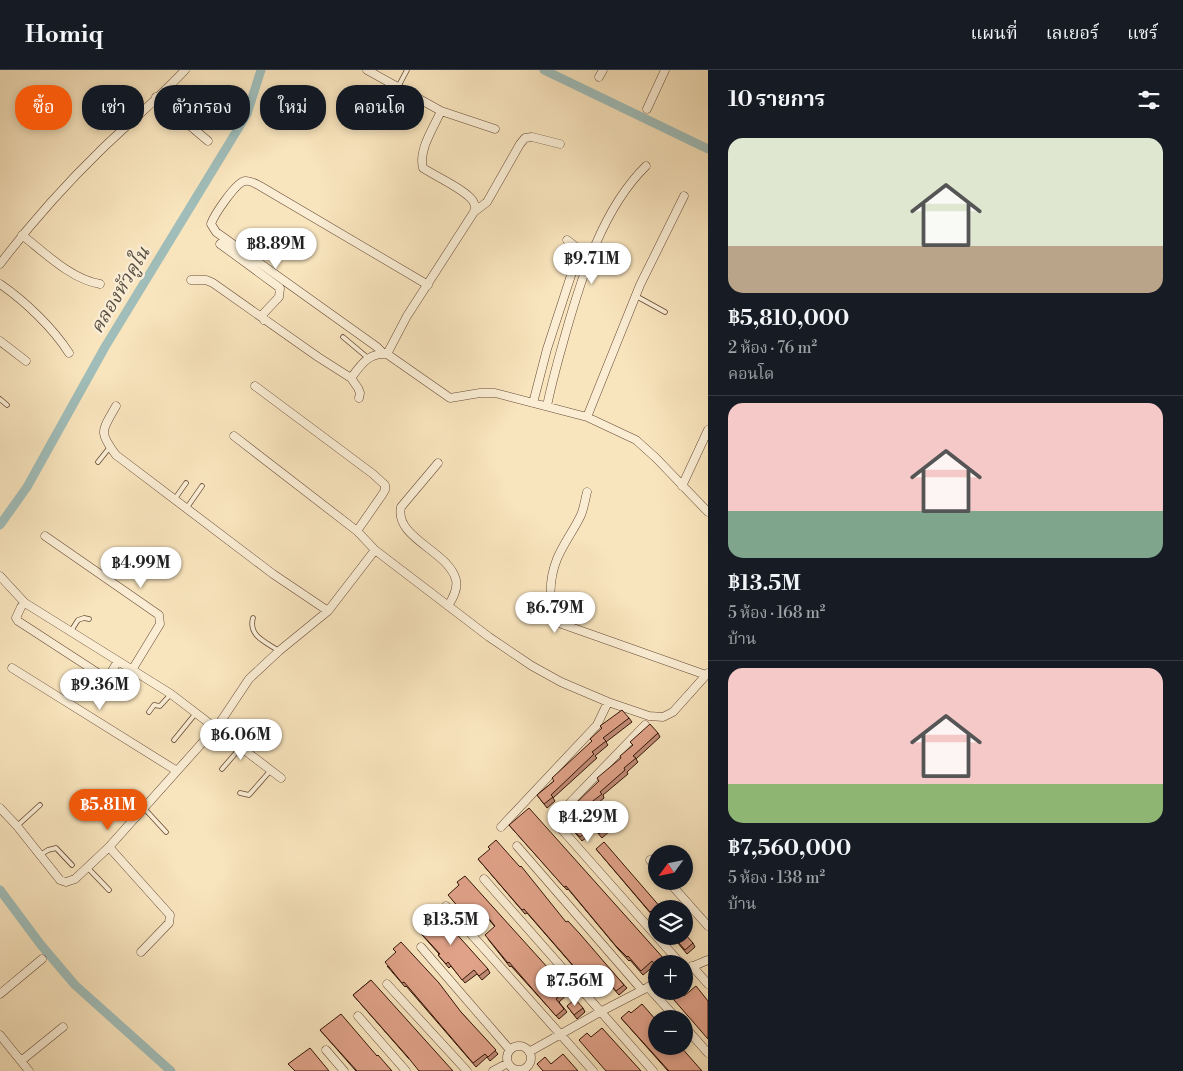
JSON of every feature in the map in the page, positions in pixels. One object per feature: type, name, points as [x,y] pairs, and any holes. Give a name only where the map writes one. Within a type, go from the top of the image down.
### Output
[{"type":"street","points":[[171,85],[185,70]]},
{"type":"street","points":[[367,70],[394,85]]},
{"type":"street","points":[[647,109],[665,70]]},
{"type":"street","points":[[0,264],[56,196],[154,99]]},
{"type":"street","points":[[424,102],[441,111],[495,129]]},
{"type":"street","points":[[441,111],[426,146],[422,161],[423,168],[471,199],[474,202],[474,212]]},
{"type":"street","points":[[195,130],[208,141]]},
{"type":"street","points":[[350,378],[368,358],[385,354],[407,316],[474,212],[487,202],[524,138],[528,136],[560,144]]},
{"type":"street","points":[[547,406],[554,372],[575,302],[594,248],[626,188],[646,166]]},
{"type":"street","points":[[428,285],[250,181],[246,181],[238,186],[216,213],[211,224],[216,232],[385,354],[450,398],[487,392],[588,417],[636,440],[708,512]]},
{"type":"street","points":[[588,417],[636,296],[684,196]]},
{"type":"street","points":[[22,235],[76,276],[86,282],[100,284]]},
{"type":"street","points":[[532,402],[577,257],[576,247],[567,240]]},
{"type":"street","points":[[220,244],[280,288],[278,297],[263,314],[264,320]]},
{"type":"street","points":[[191,280],[206,280],[213,283],[350,378],[358,388],[359,398]]},
{"type":"street","points":[[0,284],[43,322],[63,343],[69,353]]},
{"type":"street","points":[[0,341],[26,362]]},
{"type":"street","points":[[255,386],[385,485],[382,495],[357,531]]},
{"type":"street","points":[[116,406],[103,432],[105,440],[116,455],[273,574],[328,612]]},
{"type":"street","points":[[682,486],[708,430]]},
{"type":"street","points":[[234,436],[357,531],[375,550],[489,637],[532,666],[561,682],[608,702],[649,716],[663,717],[672,712],[707,674],[559,623],[555,619],[551,598],[556,560],[582,513],[587,492]]},
{"type":"street","points":[[438,463],[401,507],[400,512],[403,525],[452,571],[456,580],[456,588],[448,606]]},
{"type":"street","points":[[45,536],[158,615],[160,624],[132,670]]},
{"type":"street","points":[[1,811],[17,826],[60,880],[70,882],[108,847],[224,718],[245,684],[279,651],[328,612],[375,550]]},
{"type":"street","points":[[0,576],[25,603],[171,694],[281,778]]},
{"type":"street","points":[[25,603],[16,618],[18,621],[100,676]]},
{"type":"street","points":[[91,683],[97,687],[102,687],[118,661]]},
{"type":"street","points":[[12,668],[177,771]]},
{"type":"street","points":[[501,827],[596,725],[608,702]]},
{"type":"street","points":[[645,725],[562,810],[556,820],[563,831],[674,955]]},
{"type":"street","points":[[517,846],[645,988],[668,1010]]},
{"type":"street","points":[[108,847],[170,915],[169,923],[141,952]]},
{"type":"street","points":[[484,879],[653,1071]]},
{"type":"street","points":[[676,890],[708,926]]},
{"type":"street","points":[[446,906],[593,1071]]},
{"type":"street","points":[[421,947],[510,1050]]},
{"type":"street","points":[[0,994],[42,960]]},
{"type":"street","points":[[693,965],[708,960]]},
{"type":"street","points":[[693,973],[708,984]]},
{"type":"street","points":[[387,984],[467,1071]]},
{"type":"street","points":[[529,1052],[648,987]]},
{"type":"street","points":[[358,1016],[406,1071]]},
{"type":"street","points":[[21,1061],[62,1027]]},
{"type":"street","points":[[0,1035],[29,1071]]},
{"type":"street","points":[[693,1036],[708,1053]]},
{"type":"street","points":[[517,1046],[529,1052],[530,1061],[527,1069],[516,1069],[508,1063],[507,1054],[510,1050],[517,1046]]},
{"type":"street","points":[[326,1050],[344,1071]]},
{"type":"street","points":[[494,1071],[508,1063]]},
{"type":"lane","points":[[399,85],[407,70]]},
{"type":"lane","points":[[636,296],[666,312]]},
{"type":"lane","points":[[343,337],[368,358]]},
{"type":"lane","points":[[0,399],[7,405]]},
{"type":"lane","points":[[98,462],[110,446]]},
{"type":"lane","points":[[174,500],[186,483]]},
{"type":"lane","points":[[186,508],[202,486]]},
{"type":"lane","points":[[71,631],[78,620],[84,618],[89,620]]},
{"type":"lane","points":[[253,618],[251,627],[253,632],[279,651]]},
{"type":"lane","points":[[149,712],[154,705],[160,706],[171,694]]},
{"type":"lane","points":[[174,740],[196,713]]},
{"type":"lane","points":[[222,768],[241,747]]},
{"type":"lane","points":[[240,793],[249,795],[271,770]]},
{"type":"lane","points":[[17,826],[40,805]]},
{"type":"lane","points":[[143,807],[166,832]]},
{"type":"lane","points":[[40,855],[56,848],[72,865]]},
{"type":"lane","points":[[87,867],[109,890]]},
{"type":"building","points":[[622,710],[629,718],[603,738],[606,741],[592,752],[594,754],[544,804],[537,795],[554,781],[552,778],[592,741],[590,739],[602,728],[600,726]]},
{"type":"building","points":[[650,724],[658,733],[633,756],[636,758],[600,792],[602,794],[577,817],[588,830],[580,837],[562,817],[599,781],[597,778],[621,758],[620,756],[633,745],[630,742]]},
{"type":"building","points":[[529,808],[648,941],[648,945],[652,945],[661,955],[648,955],[648,965],[641,971],[615,945],[566,886],[564,887],[509,825]]},
{"type":"building","points":[[600,818],[607,827],[599,834],[591,825]]},
{"type":"building","points":[[496,840],[521,866],[566,922],[568,921],[580,934],[624,985],[616,991],[609,983],[597,993],[524,909],[522,910],[478,859],[490,849],[488,847]]},
{"type":"building","points":[[604,842],[654,900],[648,900],[648,910],[596,849]]},
{"type":"building","points":[[465,876],[567,989],[556,999],[564,1009],[556,1016],[485,935],[495,926],[478,906],[466,916],[448,895],[459,885],[457,882]]},
{"type":"building","points":[[435,910],[488,969],[479,976],[474,970],[462,980],[416,928]]},
{"type":"building","points":[[401,942],[496,1050],[488,1057],[485,1054],[473,1063],[385,962],[396,952],[393,949]]},
{"type":"building","points":[[681,945],[691,945],[685,950]]},
{"type":"building","points":[[371,980],[453,1071],[419,1071],[353,995]]},
{"type":"building","points":[[696,986],[708,1001],[708,1039],[693,1022],[693,1010],[683,1010],[674,1000],[693,1000],[693,988]]},
{"type":"building","points":[[575,999],[583,1008],[574,1015],[567,1006]]},
{"type":"building","points":[[642,1004],[648,1011],[648,1048],[621,1018],[629,1011],[631,1013]]},
{"type":"building","points":[[341,1014],[392,1071],[357,1071],[320,1030]]},
{"type":"building","points":[[602,1028],[641,1071],[606,1071],[579,1040],[587,1033],[591,1037]]},
{"type":"building","points":[[310,1048],[329,1071],[295,1071],[288,1064]]},
{"type":"building","points":[[563,1054],[578,1071],[543,1071],[537,1064],[545,1057],[551,1064]]},
{"type":"building","points":[[655,1055],[688,1055],[702,1071],[669,1071]]},
{"type":"waterway","name":"คลองหัวคูใน","points":[[0,525],[27,487],[105,347],[247,114],[261,70]]},
{"type":"waterway","points":[[544,70],[708,149]]},
{"type":"waterway","points":[[0,890],[41,945],[75,985],[171,1071]]}]
